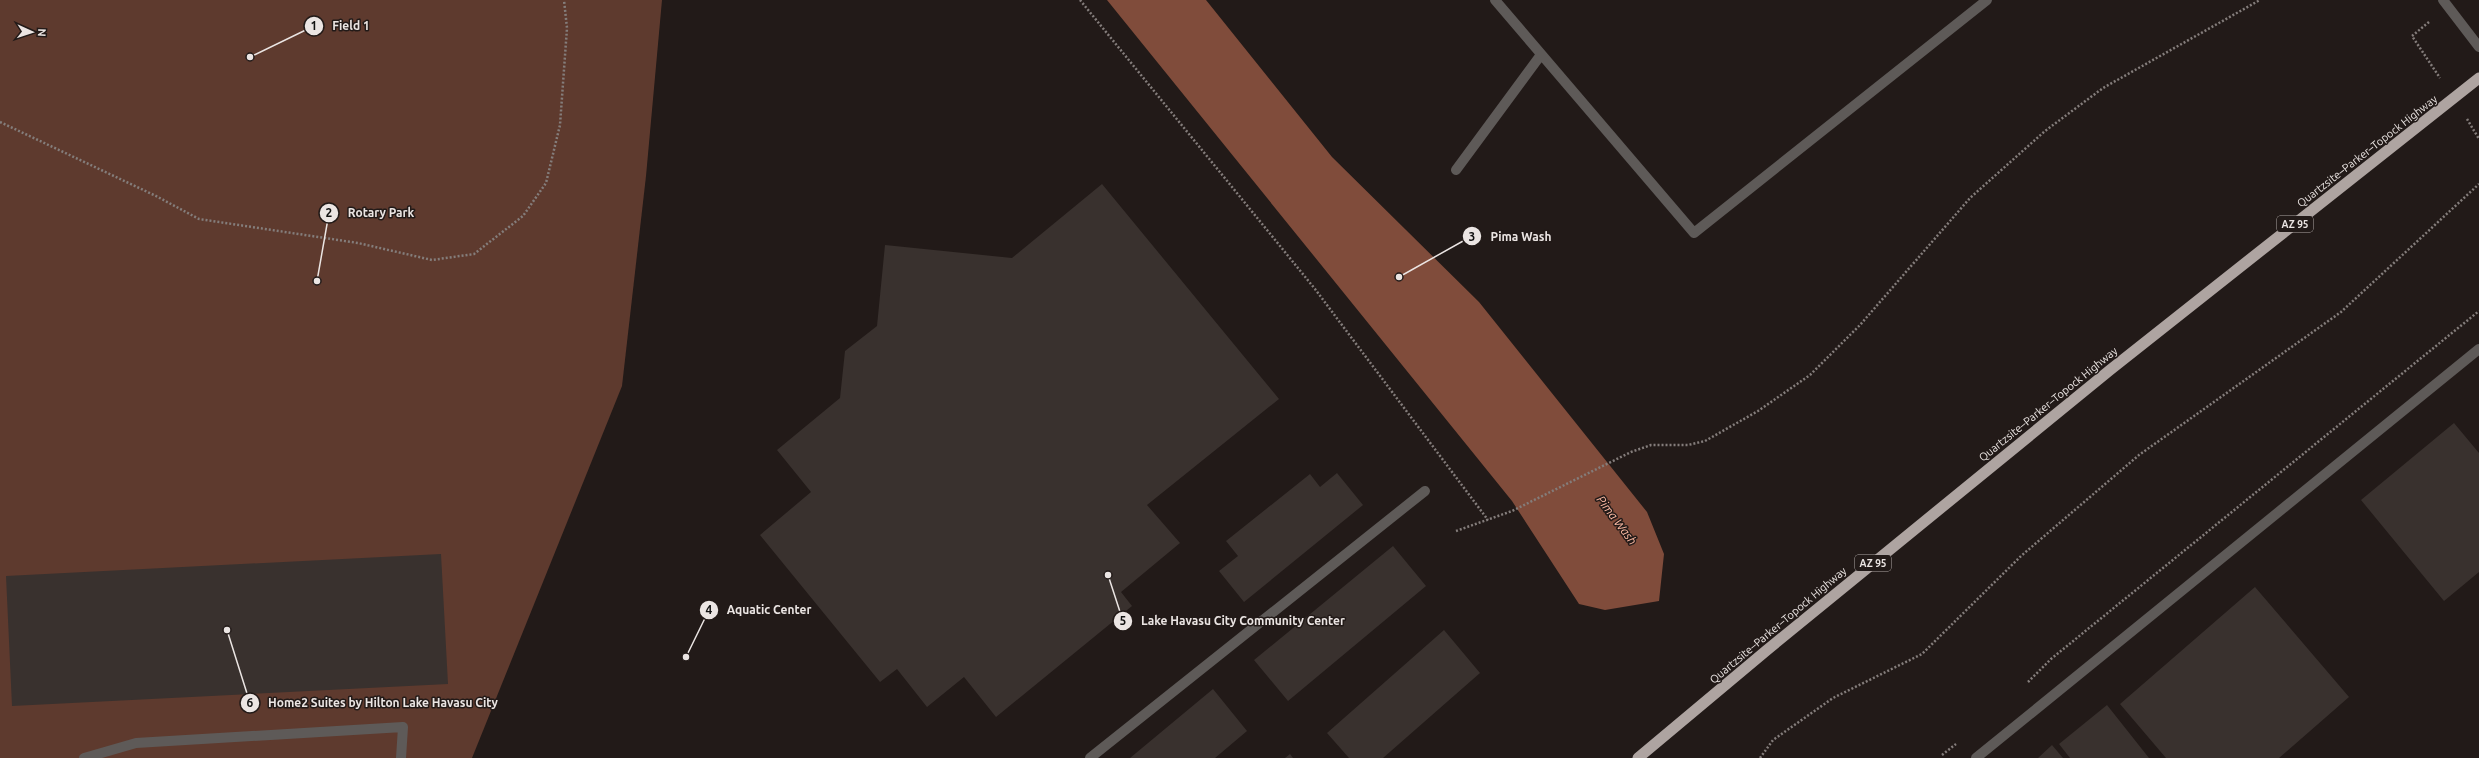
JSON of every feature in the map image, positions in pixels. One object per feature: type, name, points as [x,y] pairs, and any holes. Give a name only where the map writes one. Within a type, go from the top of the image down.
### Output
[{"type":"highway","name":"Quartzsite–Parker–Topock Highway","points":[[1638,758],[1767,650],[2104,375],[2479,78]]},
{"type":"street","points":[[1495,0],[1540,56],[1694,233],[1987,0]]},
{"type":"street","points":[[2446,3],[2479,47]]},
{"type":"street","points":[[1456,170],[1540,56]]},
{"type":"street","points":[[1976,758],[2479,349]]},
{"type":"street","points":[[1090,758],[1425,492]]},
{"type":"street","points":[[84,758],[136,743],[403,726],[401,758]]},
{"type":"path","points":[[0,122],[156,196],[200,219],[358,243],[432,260],[474,254],[523,216],[546,183],[560,125],[567,28],[564,0]]},
{"type":"path","points":[[1080,0],[1315,289],[1488,520]]},
{"type":"path","points":[[1456,531],[1512,511],[1616,459],[1651,445],[1688,445],[1705,441],[1758,411],[1810,375],[1860,325],[1970,198],[2045,131],[2103,88],[2260,0]]},
{"type":"path","points":[[2446,3],[2412,36],[2479,139]]},
{"type":"path","points":[[1760,758],[1773,740],[1833,698],[1922,654],[2021,556],[2139,455],[2341,312],[2479,184]]},
{"type":"path","points":[[2025,686],[2050,659],[2479,311]]},
{"type":"path","points":[[1942,755],[1960,740]]},
{"type":"shaded area","points":[[0,0],[662,0],[646,176],[622,386],[472,758],[0,758]]},
{"type":"water","points":[[1107,0],[1206,0],[1332,157],[1479,302],[1647,512],[1664,554],[1659,601],[1605,610],[1579,604],[1512,501]]},
{"type":"building","points":[[1102,184],[1279,399],[1147,505],[1180,543],[1121,592],[1132,606],[996,717],[964,677],[927,707],[897,669],[880,682],[760,535],[811,492],[777,450],[840,398],[845,351],[877,326],[885,245],[1012,258]]},
{"type":"building","points":[[2454,423],[2479,453],[2479,572],[2444,601],[2361,500]]},
{"type":"building","points":[[1337,473],[1363,505],[1244,602],[1219,571],[1238,556],[1226,541],[1310,474],[1320,487]]},
{"type":"building","points":[[1393,546],[1426,586],[1288,701],[1254,660]]},
{"type":"building","points":[[441,554],[448,684],[12,706],[6,576]]},
{"type":"building","points":[[2255,587],[2349,697],[2279,758],[2166,758],[2120,704]]},
{"type":"building","points":[[1444,630],[1480,673],[1383,758],[1349,758],[1327,733]]},
{"type":"building","points":[[1213,689],[1247,731],[1215,758],[1130,758]]},
{"type":"building","points":[[2107,705],[2149,758],[2070,758],[2059,744]]},
{"type":"building","points":[[2052,745],[2063,758],[2038,758]]},
{"type":"building","points":[[1290,754],[1293,758],[1285,758]]},
{"type":"place","name":"Field 1","points":[[250,57]]},
{"type":"place","name":"Pima Wash","points":[[1399,277]]},
{"type":"place","name":"Rotary Park","points":[[317,281]]},
{"type":"place","name":"Lake Havasu City Community Center","points":[[1108,575]]},
{"type":"place","name":"Home2 Suites by Hilton Lake Havasu City","points":[[227,630]]},
{"type":"place","name":"Aquatic Center","points":[[686,657]]}]
